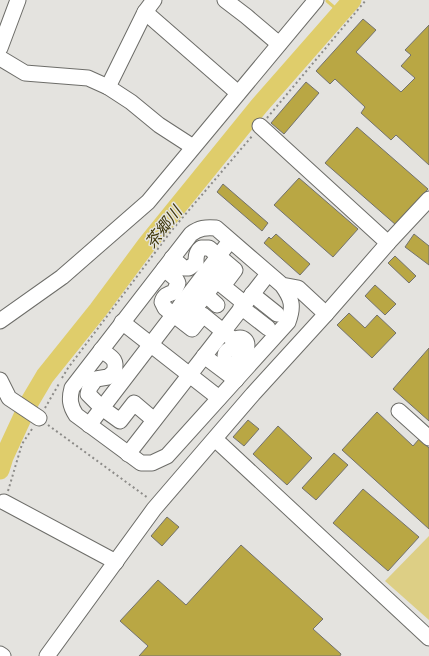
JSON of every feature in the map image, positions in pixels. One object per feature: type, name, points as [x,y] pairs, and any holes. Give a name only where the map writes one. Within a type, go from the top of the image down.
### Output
[{"type":"street","points":[[0,48],[18,0]]},
{"type":"street","points":[[225,0],[279,44]]},
{"type":"street","points":[[0,321],[62,277],[148,202],[316,0]]},
{"type":"street","points":[[108,87],[150,6],[238,93]]},
{"type":"street","points":[[0,58],[25,73],[88,78],[108,87],[159,125],[193,147]]},
{"type":"street","points":[[260,126],[388,243]]},
{"type":"street","points":[[48,656],[158,505],[253,394],[429,199]]},
{"type":"street","points":[[208,227],[216,228],[230,241],[282,285],[290,297],[292,311],[288,322],[167,456],[152,463],[141,463],[76,415],[72,408],[70,399],[72,388],[191,234],[198,229],[208,227]]},
{"type":"street","points":[[89,425],[230,241]]},
{"type":"street","points":[[201,248],[209,248],[221,275],[192,312],[165,308],[162,302],[166,295],[174,292],[178,283],[168,264],[188,268],[196,263],[197,253],[201,248]]},
{"type":"street","points":[[214,261],[235,270],[223,286],[246,301],[257,325]]},
{"type":"street","points":[[128,454],[222,331],[268,274]]},
{"type":"street","points":[[282,285],[298,288],[326,314]]},
{"type":"street","points":[[206,295],[217,305]]},
{"type":"street","points":[[177,309],[192,329],[203,315],[222,331],[257,325]]},
{"type":"street","points":[[122,322],[219,398]]},
{"type":"street","points":[[222,331],[257,325]]},
{"type":"street","points":[[101,350],[113,358],[116,366],[114,372],[108,377],[96,379],[90,386],[88,394],[102,408],[120,421],[134,403],[154,420]]},
{"type":"street","points":[[204,356],[236,380]]},
{"type":"street","points":[[0,380],[9,398],[39,418]]},
{"type":"street","points":[[399,412],[429,438]]},
{"type":"street","points":[[215,439],[429,638]]},
{"type":"street","points":[[4,502],[116,562]]},
{"type":"path","points":[[4,502],[22,444],[68,368],[168,236],[366,0]]},
{"type":"path","points":[[39,418],[158,505]]},
{"type":"shaded area","points":[[429,536],[429,620],[385,581]]},
{"type":"building","points":[[363,19],[376,30],[356,52],[401,92],[415,78],[401,66],[411,55],[405,50],[429,25],[429,165],[396,135],[391,140],[361,113],[365,107],[335,79],[330,84],[316,71]]},
{"type":"building","points":[[306,82],[319,93],[284,134],[271,123]]},
{"type":"building","points":[[357,127],[428,189],[396,225],[325,163]]},
{"type":"building","points":[[299,178],[358,229],[333,257],[274,205]]},
{"type":"building","points":[[223,184],[268,223],[262,231],[217,192]]},
{"type":"building","points":[[276,234],[310,264],[300,275],[264,243],[269,237],[271,239]]},
{"type":"building","points":[[414,234],[429,246],[429,265],[405,247]]},
{"type":"building","points":[[395,256],[416,276],[409,283],[388,263]]},
{"type":"building","points":[[375,285],[396,304],[385,315],[365,296]]},
{"type":"building","points":[[349,313],[365,328],[377,315],[396,333],[372,358],[337,325]]},
{"type":"building","points":[[429,348],[429,421],[393,389]]},
{"type":"building","points":[[377,412],[413,446],[419,439],[429,448],[429,529],[342,450]]},
{"type":"building","points":[[248,420],[259,429],[244,446],[233,437]]},
{"type":"building","points":[[278,426],[312,458],[287,485],[253,454]]},
{"type":"building","points":[[334,453],[348,465],[316,500],[302,488]]},
{"type":"building","points":[[363,489],[419,537],[388,571],[333,523]]},
{"type":"building","points":[[167,517],[179,527],[162,546],[151,536]]},
{"type":"building","points":[[241,545],[323,619],[313,629],[341,654],[340,656],[139,656],[148,646],[120,621],[158,580],[186,605]]},
{"type":"waterway","name":"茶郷川","points":[[0,470],[4,457],[29,403],[45,376],[98,310],[147,244],[259,106],[352,0]]},
{"type":"waterway","points":[[327,1],[341,13]]}]
